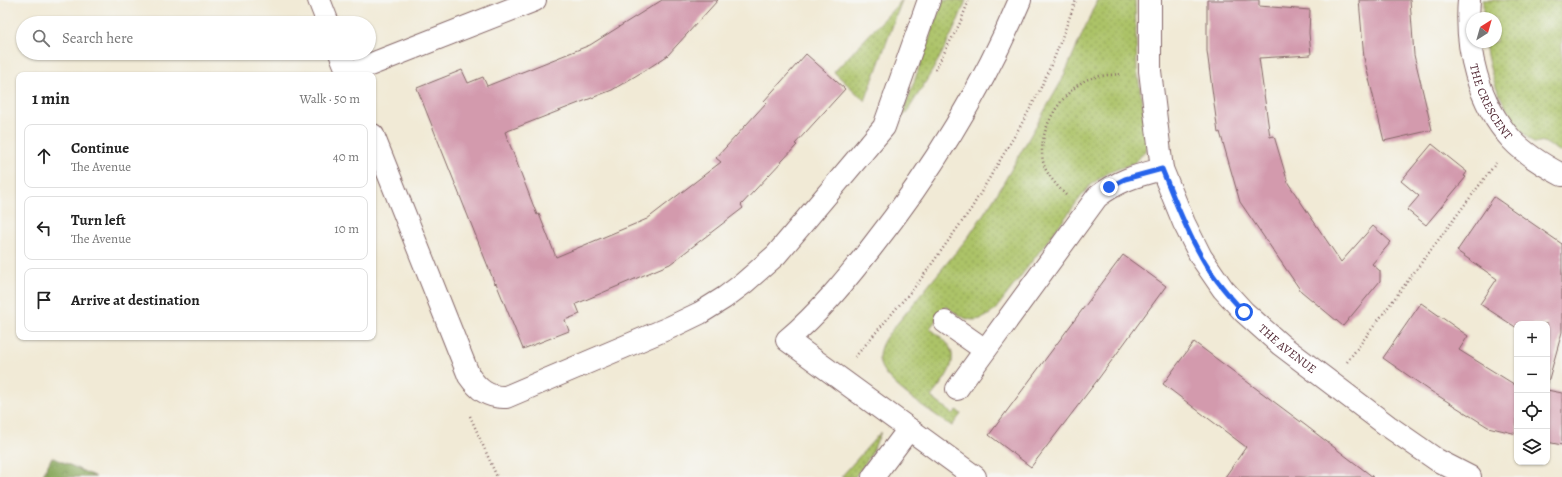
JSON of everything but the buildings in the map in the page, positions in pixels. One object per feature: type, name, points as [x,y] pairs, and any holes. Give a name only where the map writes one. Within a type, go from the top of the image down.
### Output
[{"type":"street","points":[[319,0],[325,16]]},
{"type":"street","points":[[354,72],[535,0]]},
{"type":"street","points":[[376,143],[469,376],[477,387],[487,394],[497,397],[506,397],[671,327],[700,313],[724,298],[776,255],[884,126],[929,0]]},
{"type":"street","points":[[975,477],[787,340],[807,323],[842,284],[888,227],[919,184],[943,147],[989,68],[1020,0]]},
{"type":"street","name":"THE AVENUE","points":[[1150,0],[1150,71],[1162,169],[1184,223],[1201,257],[1223,289],[1244,312],[1280,345],[1388,426],[1437,460],[1470,477]]},
{"type":"street","name":"THE CRESCENT","points":[[1469,0],[1468,16],[1471,50],[1475,72],[1483,96],[1500,125],[1513,141],[1543,165],[1562,175]]},
{"type":"street","points":[[343,60],[348,72]]},
{"type":"street","points":[[956,389],[1097,197],[1109,187],[1125,179],[1162,169]]},
{"type":"street","points":[[945,322],[985,350]]},
{"type":"street","points":[[873,477],[909,428]]},
{"type":"path","points":[[854,359],[918,283],[971,209],[1038,94],[1055,56],[1076,0]]},
{"type":"path","points":[[1085,212],[1053,181],[1045,168],[1042,155],[1042,142],[1050,119],[1070,93],[1087,80],[1112,75],[1150,71]]},
{"type":"path","points":[[1343,368],[1499,159]]},
{"type":"green space","points":[[902,0],[865,101],[834,72]]},
{"type":"green space","points":[[943,0],[966,0],[954,30],[939,59],[909,109],[901,119]]},
{"type":"green space","points":[[1097,0],[1135,0],[1137,69],[1148,138],[1145,151],[1134,163],[1110,172],[1090,185],[995,310],[982,319],[970,320],[964,318],[946,306],[930,328],[947,343],[951,350],[952,357],[949,372],[931,397],[953,414],[957,410],[961,414],[952,426],[912,398],[891,380],[884,372],[880,364],[880,349],[887,336],[969,236],[1000,189],[1062,80]]},
{"type":"green space","points":[[1483,0],[1562,0],[1562,153],[1544,142],[1534,144],[1516,123],[1501,98],[1495,84],[1486,48],[1502,48],[1502,12],[1483,12]]},
{"type":"green space","points":[[881,432],[871,455],[855,477],[841,477]]},
{"type":"green space","points":[[52,457],[96,477],[42,477]]},
{"type":"route","points":[[1109,187],[1125,179],[1162,169],[1184,223],[1201,257],[1223,289],[1244,312]]}]
